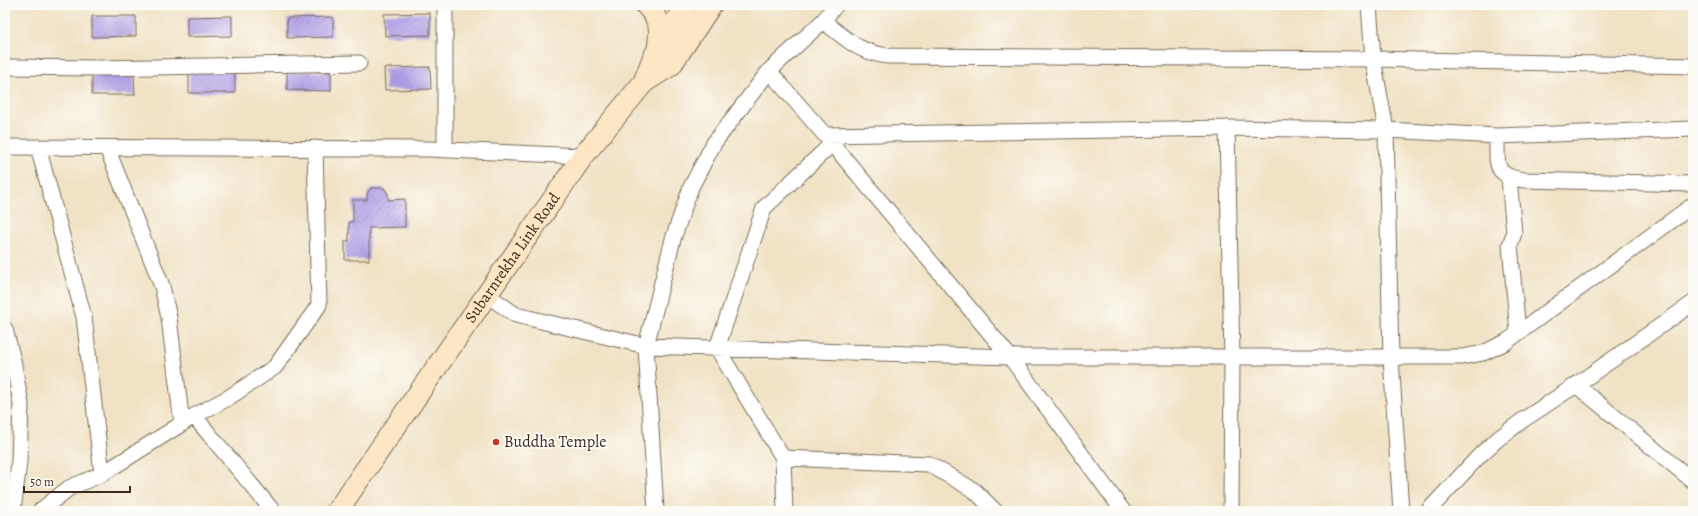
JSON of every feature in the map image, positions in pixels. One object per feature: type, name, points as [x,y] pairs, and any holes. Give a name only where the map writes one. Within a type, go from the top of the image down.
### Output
[{"type":"street","points":[[445,5],[445,150]]},
{"type":"street","points":[[646,5],[659,23],[661,34],[658,50]]},
{"type":"street","name":"Subarnrekha Link Road","points":[[337,511],[583,156],[644,82],[653,58],[686,5]]},
{"type":"street","points":[[644,82],[671,65],[711,5]]},
{"type":"street","points":[[656,511],[646,346],[673,239],[691,187],[714,143],[769,71],[823,21],[836,5]]},
{"type":"street","points":[[1369,5],[1374,59],[1386,130],[1391,358],[1400,511]]},
{"type":"street","points":[[823,21],[857,47],[871,54],[888,56],[1374,59],[1693,66]]},
{"type":"street","points":[[5,67],[99,68],[359,63]]},
{"type":"street","points":[[769,71],[833,138],[1010,358],[1123,511]]},
{"type":"street","points":[[1227,128],[1232,358],[1231,511]]},
{"type":"street","points":[[785,511],[783,458],[718,348],[764,208],[833,138],[1227,128],[1386,130],[1497,136],[1693,129]]},
{"type":"street","points":[[1497,136],[1498,165],[1501,172],[1509,178],[1524,180],[1693,184]]},
{"type":"street","points":[[5,147],[445,150],[583,156]]},
{"type":"street","points":[[38,147],[84,317],[102,474]]},
{"type":"street","points":[[107,148],[162,286],[188,420],[273,511]]},
{"type":"street","points":[[40,511],[69,488],[102,474],[188,420],[228,398],[276,367],[320,305],[315,148]]},
{"type":"street","points":[[1509,178],[1514,233],[1510,245],[1518,333]]},
{"type":"street","points":[[487,295],[516,315],[646,346],[1010,358],[1462,357],[1483,353],[1506,342],[1693,205]]},
{"type":"street","points":[[1428,511],[1480,455],[1523,420],[1576,385],[1693,303]]},
{"type":"street","points":[[5,329],[13,360],[21,404],[19,462],[13,511]]},
{"type":"street","points":[[1576,385],[1693,481]]},
{"type":"street","points":[[783,458],[929,464],[975,492],[995,511]]},
{"type":"building","points":[[430,13],[430,35],[385,36],[384,14]]},
{"type":"building","points":[[92,16],[136,16],[136,36],[92,37]]},
{"type":"building","points":[[232,16],[232,36],[187,37],[187,17]]},
{"type":"building","points":[[333,17],[333,37],[287,38],[287,18]]},
{"type":"building","points":[[430,67],[431,89],[385,90],[384,68]]},
{"type":"building","points":[[235,71],[235,93],[189,93],[189,72]]},
{"type":"building","points":[[287,71],[331,72],[331,91],[287,90]]},
{"type":"building","points":[[92,75],[134,75],[135,95],[92,95]]},
{"type":"building","points":[[371,188],[384,188],[388,194],[388,200],[405,199],[405,227],[369,228],[369,260],[345,260],[345,241],[349,241],[349,222],[353,222],[353,200],[367,200],[367,194]]},
{"type":"place","name":"Buddha Temple","points":[[496,442]]}]
